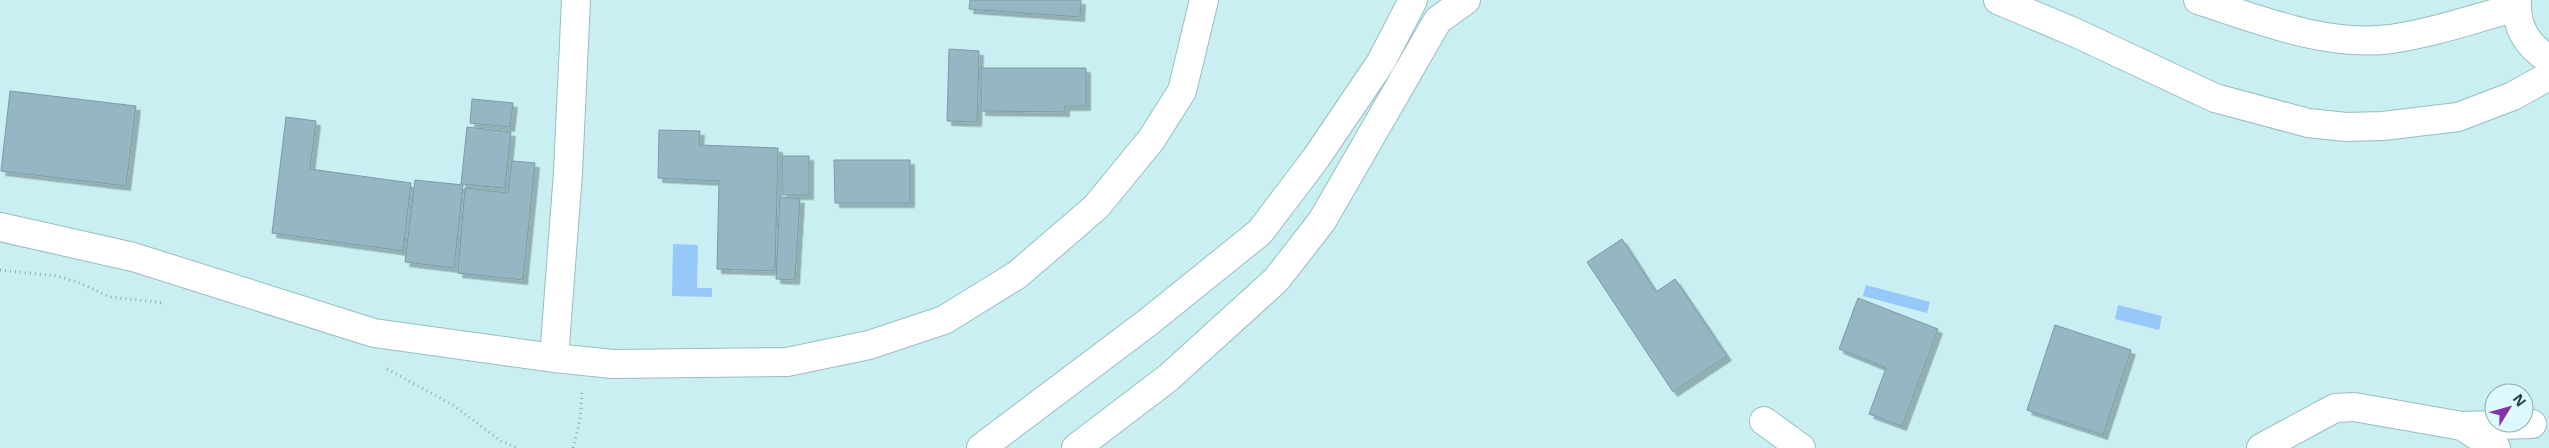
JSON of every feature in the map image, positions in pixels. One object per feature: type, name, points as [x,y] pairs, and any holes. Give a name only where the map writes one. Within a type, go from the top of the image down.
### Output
[{"type":"street","points":[[554,358],[568,172],[576,0]]},
{"type":"street","points":[[0,227],[132,257],[374,332],[584,362],[613,364],[787,362],[869,344],[944,320],[1017,275],[1096,207],[1151,140],[1182,91],[1204,0]]},
{"type":"street","points":[[981,448],[1148,323],[1260,232],[1316,158],[1381,62],[1413,0]]},
{"type":"street","points":[[1076,448],[1168,378],[1276,280],[1322,221],[1438,20],[1466,0]]},
{"type":"street","points":[[1998,0],[2076,33],[2215,98],[2308,123],[2346,127],[2383,126],[2458,117],[2513,96],[2549,76]]},
{"type":"street","points":[[2198,0],[2280,27],[2325,37],[2357,39],[2390,39],[2444,27],[2517,3],[2519,24],[2526,40],[2538,52],[2549,59]]},
{"type":"street","points":[[2262,448],[2335,408],[2354,407],[2462,426],[2541,422]]},
{"type":"street","points":[[1764,421],[1801,448]]},
{"type":"street","points":[[2512,448],[2522,432],[2541,422]]},
{"type":"street","points":[[2462,426],[2496,448]]},
{"type":"path","points":[[0,270],[58,276],[80,282],[110,297],[169,304]]},
{"type":"path","points":[[572,448],[580,420],[584,362]]},
{"type":"path","points":[[384,368],[454,406],[501,441],[517,448]]},
{"type":"water","points":[[673,244],[698,245],[697,288],[712,288],[712,297],[672,296]]},
{"type":"water","points":[[1866,285],[1930,302],[1927,313],[1863,296]]},
{"type":"water","points":[[2118,305],[2162,316],[2159,330],[2115,319]]},
{"type":"building","points":[[970,0],[1081,0],[1080,17],[969,9]]},
{"type":"building","points":[[949,49],[979,51],[977,122],[947,121]]},
{"type":"building","points":[[981,68],[1086,68],[1086,106],[1065,106],[1065,112],[981,111]]},
{"type":"building","points":[[10,91],[136,106],[126,186],[1,171]]},
{"type":"building","points":[[472,99],[513,103],[510,127],[470,123]]},
{"type":"building","points":[[286,117],[316,121],[310,169],[411,183],[403,251],[272,233]]},
{"type":"building","points":[[467,127],[511,132],[505,188],[461,184]]},
{"type":"building","points":[[659,130],[700,131],[699,145],[778,148],[775,271],[717,269],[719,181],[658,178]]},
{"type":"building","points":[[782,156],[809,156],[809,195],[782,195]]},
{"type":"building","points":[[834,160],[910,160],[910,203],[835,203]]},
{"type":"building","points":[[512,161],[535,163],[523,280],[458,273],[465,188],[508,193]]},
{"type":"building","points":[[415,180],[463,185],[454,268],[405,262]]},
{"type":"building","points":[[780,197],[800,199],[795,280],[776,279]]},
{"type":"building","points":[[1622,239],[1656,292],[1675,279],[1727,356],[1673,392],[1587,262]]},
{"type":"building","points":[[1858,298],[1938,329],[1902,426],[1869,414],[1886,368],[1839,349]]},
{"type":"building","points":[[2055,325],[2131,350],[2103,435],[2027,410]]}]
